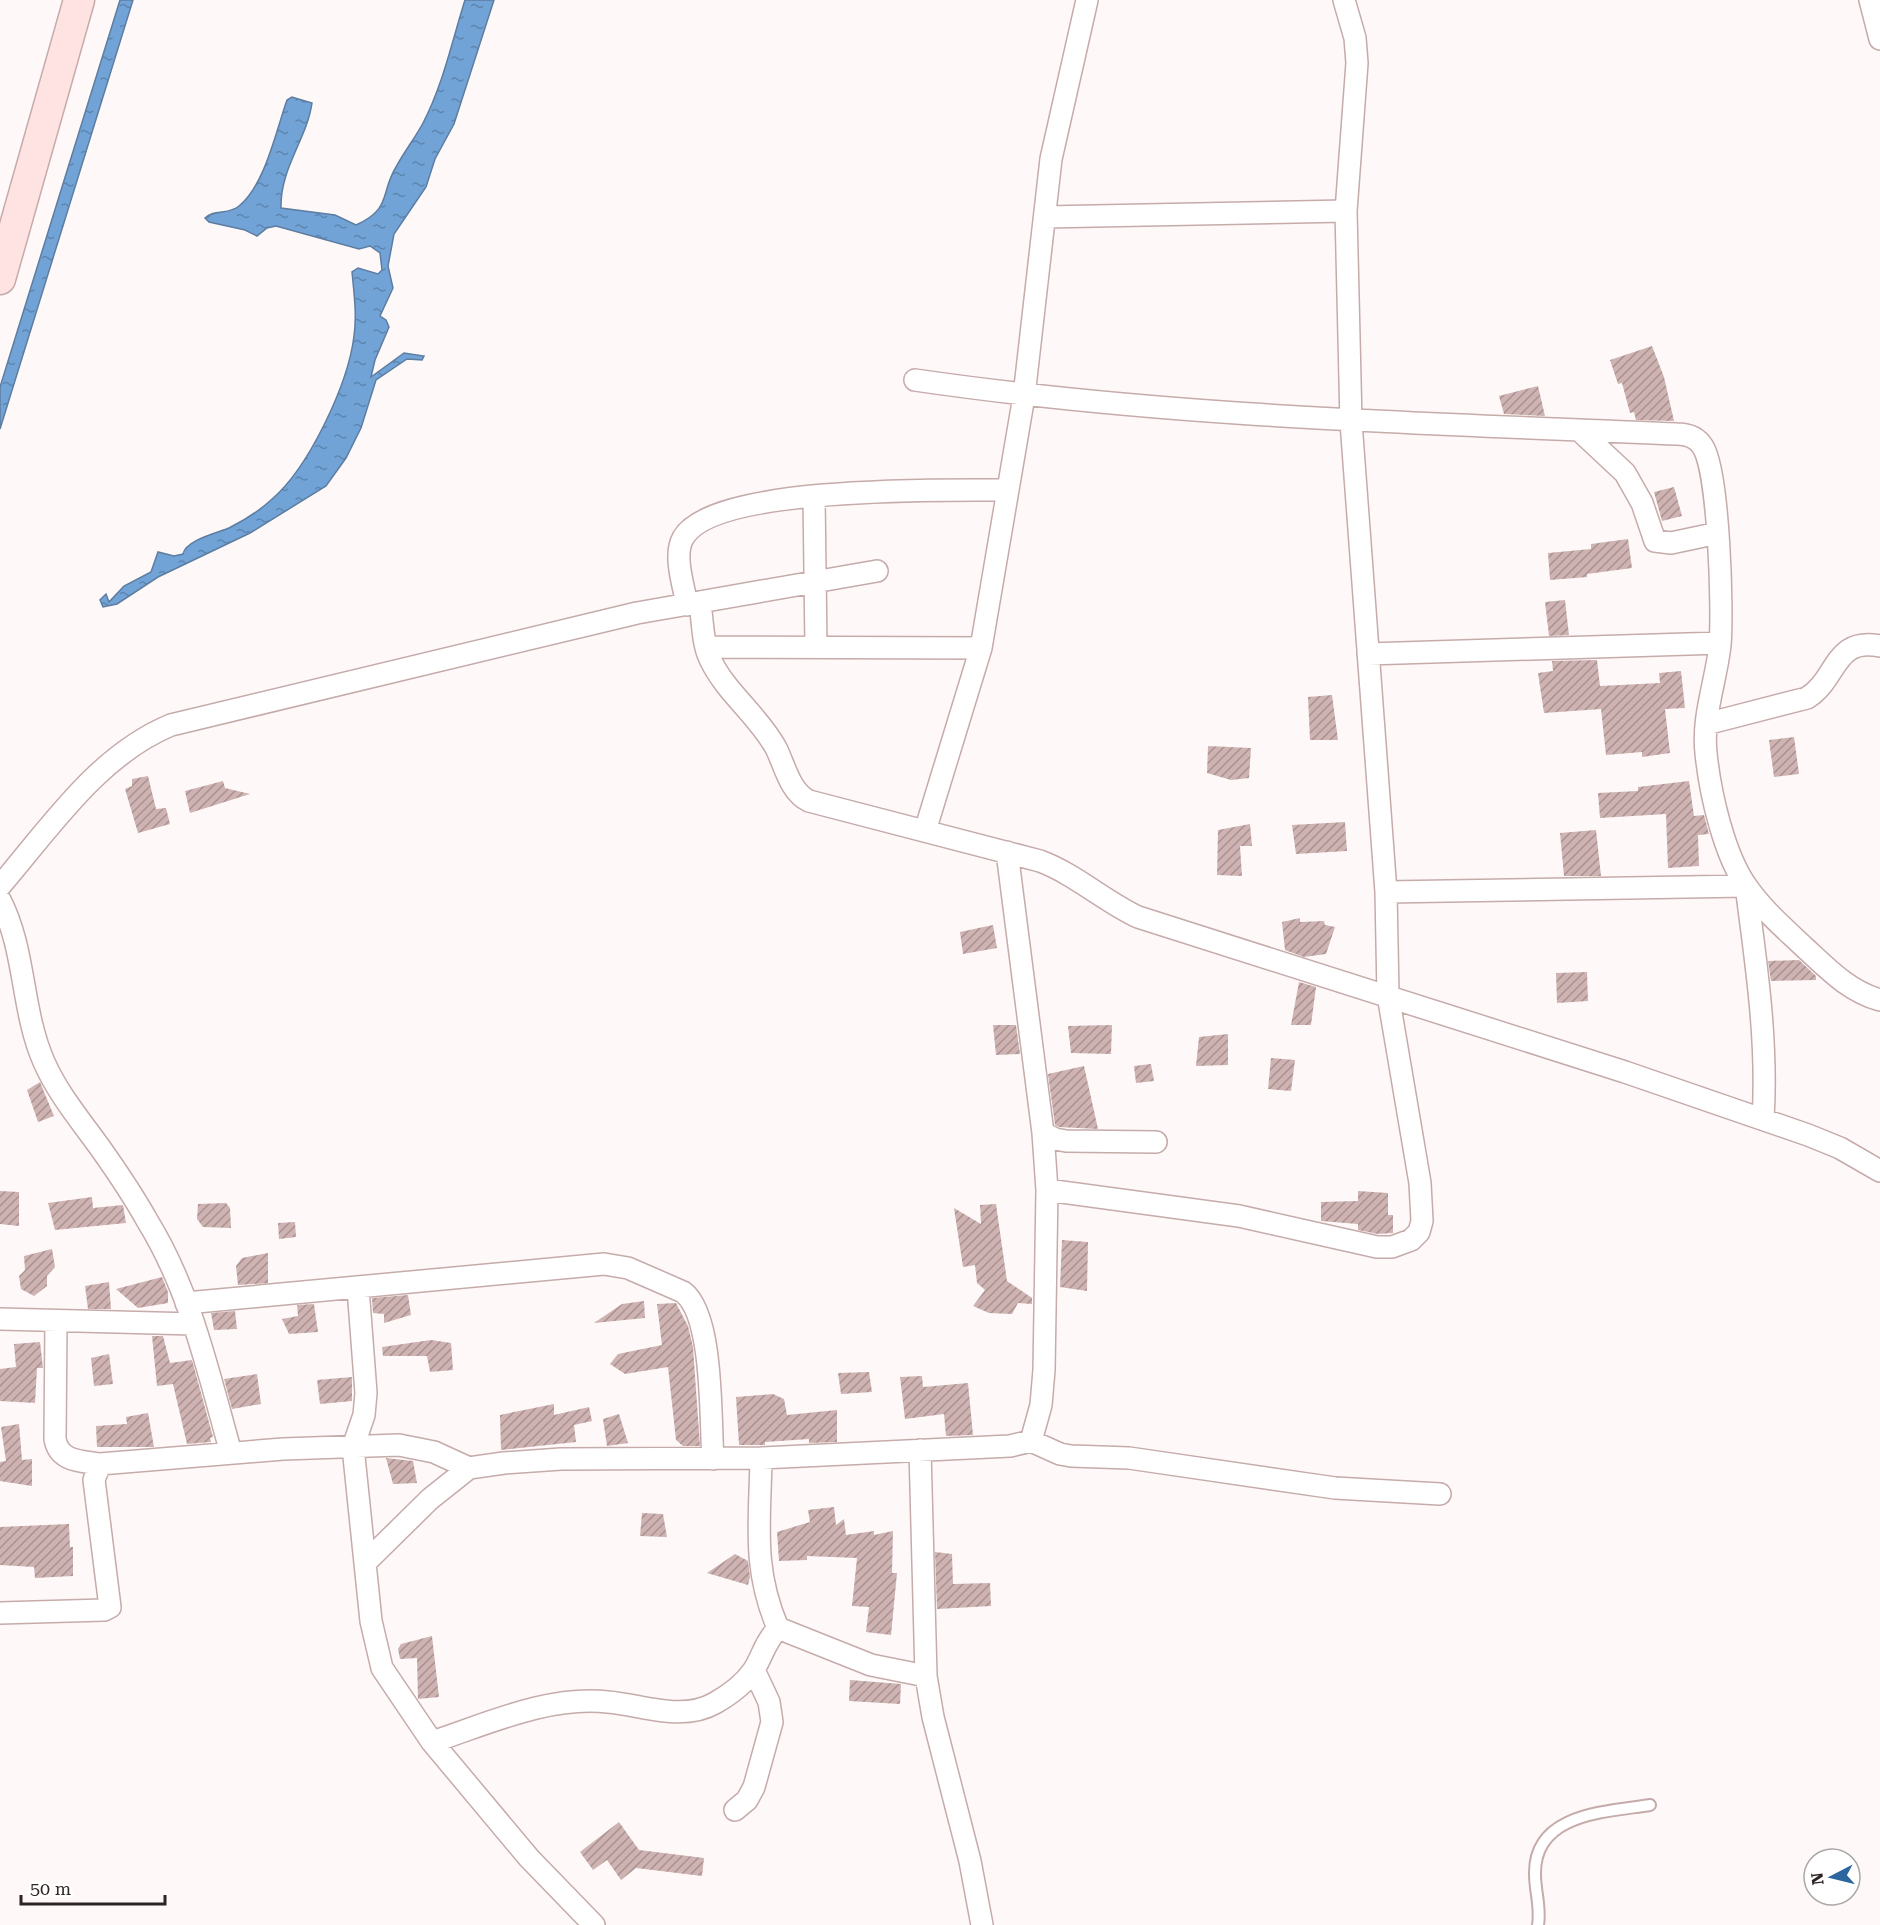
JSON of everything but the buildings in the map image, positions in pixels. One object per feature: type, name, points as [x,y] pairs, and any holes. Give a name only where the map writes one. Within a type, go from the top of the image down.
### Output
[{"type":"street","points":[[0,279],[80,0]]},
{"type":"street","points":[[924,831],[981,648],[1024,396],[1051,159],[1087,0]]},
{"type":"street","points":[[1047,1190],[1239,1216],[1377,1247],[1392,1247],[1411,1240],[1419,1232],[1422,1221],[1420,1183],[1388,995],[1386,892],[1351,422],[1346,211],[1357,63],[1355,38],[1344,0]]},
{"type":"street","points":[[1870,0],[1880,39]]},
{"type":"street","points":[[1045,217],[1346,211]]},
{"type":"street","points":[[915,380],[1024,396],[1351,422],[1686,434],[1697,439],[1705,450],[1712,473],[1718,533],[1720,643],[1706,724],[1706,752],[1724,833],[1746,886],[1767,913],[1838,978],[1855,991],[1880,1000]]},
{"type":"street","points":[[1579,430],[1625,473],[1642,503],[1655,541],[1671,543],[1718,533]]},
{"type":"street","points":[[1008,490],[882,490],[814,496],[732,511],[694,526],[684,536],[680,549],[706,647],[715,669],[726,685],[762,725],[803,798],[1052,865],[1111,904],[1138,917],[1388,995],[1763,1119],[1840,1148],[1880,1171]]},
{"type":"street","points":[[814,496],[816,647]]},
{"type":"street","points":[[0,886],[92,781],[137,741],[171,725],[637,613],[694,605],[877,571]]},
{"type":"street","points":[[1368,654],[1720,643]]},
{"type":"street","points":[[1706,724],[1807,698],[1820,687],[1846,651],[1860,645],[1880,646]]},
{"type":"street","points":[[706,647],[981,648]]},
{"type":"street","points":[[1007,852],[1043,1132],[1047,1190],[1044,1370],[1041,1405],[1031,1441]]},
{"type":"street","points":[[1386,892],[1746,886]]},
{"type":"street","points":[[1746,886],[1760,1000],[1766,1083],[1763,1119]]},
{"type":"street","points":[[0,900],[14,936],[21,978],[43,1059],[70,1107],[150,1224],[194,1324],[231,1453]]},
{"type":"street","points":[[1043,1132],[1055,1139],[1066,1141],[1156,1142]]},
{"type":"street","points":[[186,1303],[604,1264],[628,1268],[675,1287],[690,1297],[702,1323],[713,1459]]},
{"type":"street","points":[[358,1288],[366,1393],[364,1415],[353,1447],[371,1621],[382,1668],[394,1689],[432,1742],[529,1858],[594,1925]]},
{"type":"street","points":[[0,1319],[194,1324]]},
{"type":"street","points":[[56,1322],[56,1445],[61,1453],[70,1459],[100,1464],[231,1453],[353,1447],[418,1448],[450,1457],[469,1468]]},
{"type":"street","points":[[365,1563],[430,1499],[469,1468],[561,1459],[761,1458],[1010,1446],[1031,1441],[1060,1454],[1071,1456],[1129,1458],[1335,1488],[1440,1494]]},
{"type":"street","points":[[920,1450],[926,1676],[933,1717],[970,1862],[982,1925]]},
{"type":"street","points":[[761,1458],[759,1560],[767,1602],[778,1628],[871,1665],[926,1676]]},
{"type":"street","points":[[0,1613],[104,1610],[110,1607],[94,1480],[100,1464]]},
{"type":"street","points":[[432,1742],[530,1710],[588,1700],[673,1713],[699,1710],[727,1696],[754,1670],[763,1646],[778,1628]]},
{"type":"street","points":[[735,1810],[747,1800],[754,1787],[772,1722],[769,1702],[754,1670]]},
{"type":"lane","points":[[1538,1925],[1540,1912],[1535,1874],[1537,1859],[1551,1833],[1560,1825],[1582,1817],[1650,1805]]},
{"type":"water","points":[[120,0],[133,0],[0,429],[0,387]]},
{"type":"water","points":[[465,0],[494,0],[454,124],[435,159],[426,187],[394,234],[388,266],[393,288],[380,316],[386,320],[389,327],[375,360],[371,377],[404,353],[424,356],[422,360],[407,359],[376,380],[361,428],[346,458],[326,486],[250,533],[158,577],[117,604],[103,607],[100,600],[106,594],[109,602],[124,586],[151,572],[158,552],[174,556],[183,554],[185,549],[196,541],[229,528],[251,516],[285,486],[312,447],[344,378],[355,328],[352,272],[358,268],[378,274],[382,270],[380,253],[370,246],[359,249],[276,226],[267,228],[257,236],[245,230],[209,222],[205,218],[235,209],[248,197],[269,157],[287,100],[292,97],[312,103],[305,129],[285,180],[281,208],[335,215],[356,225],[375,213],[384,200],[391,176],[430,108],[442,78]]}]
